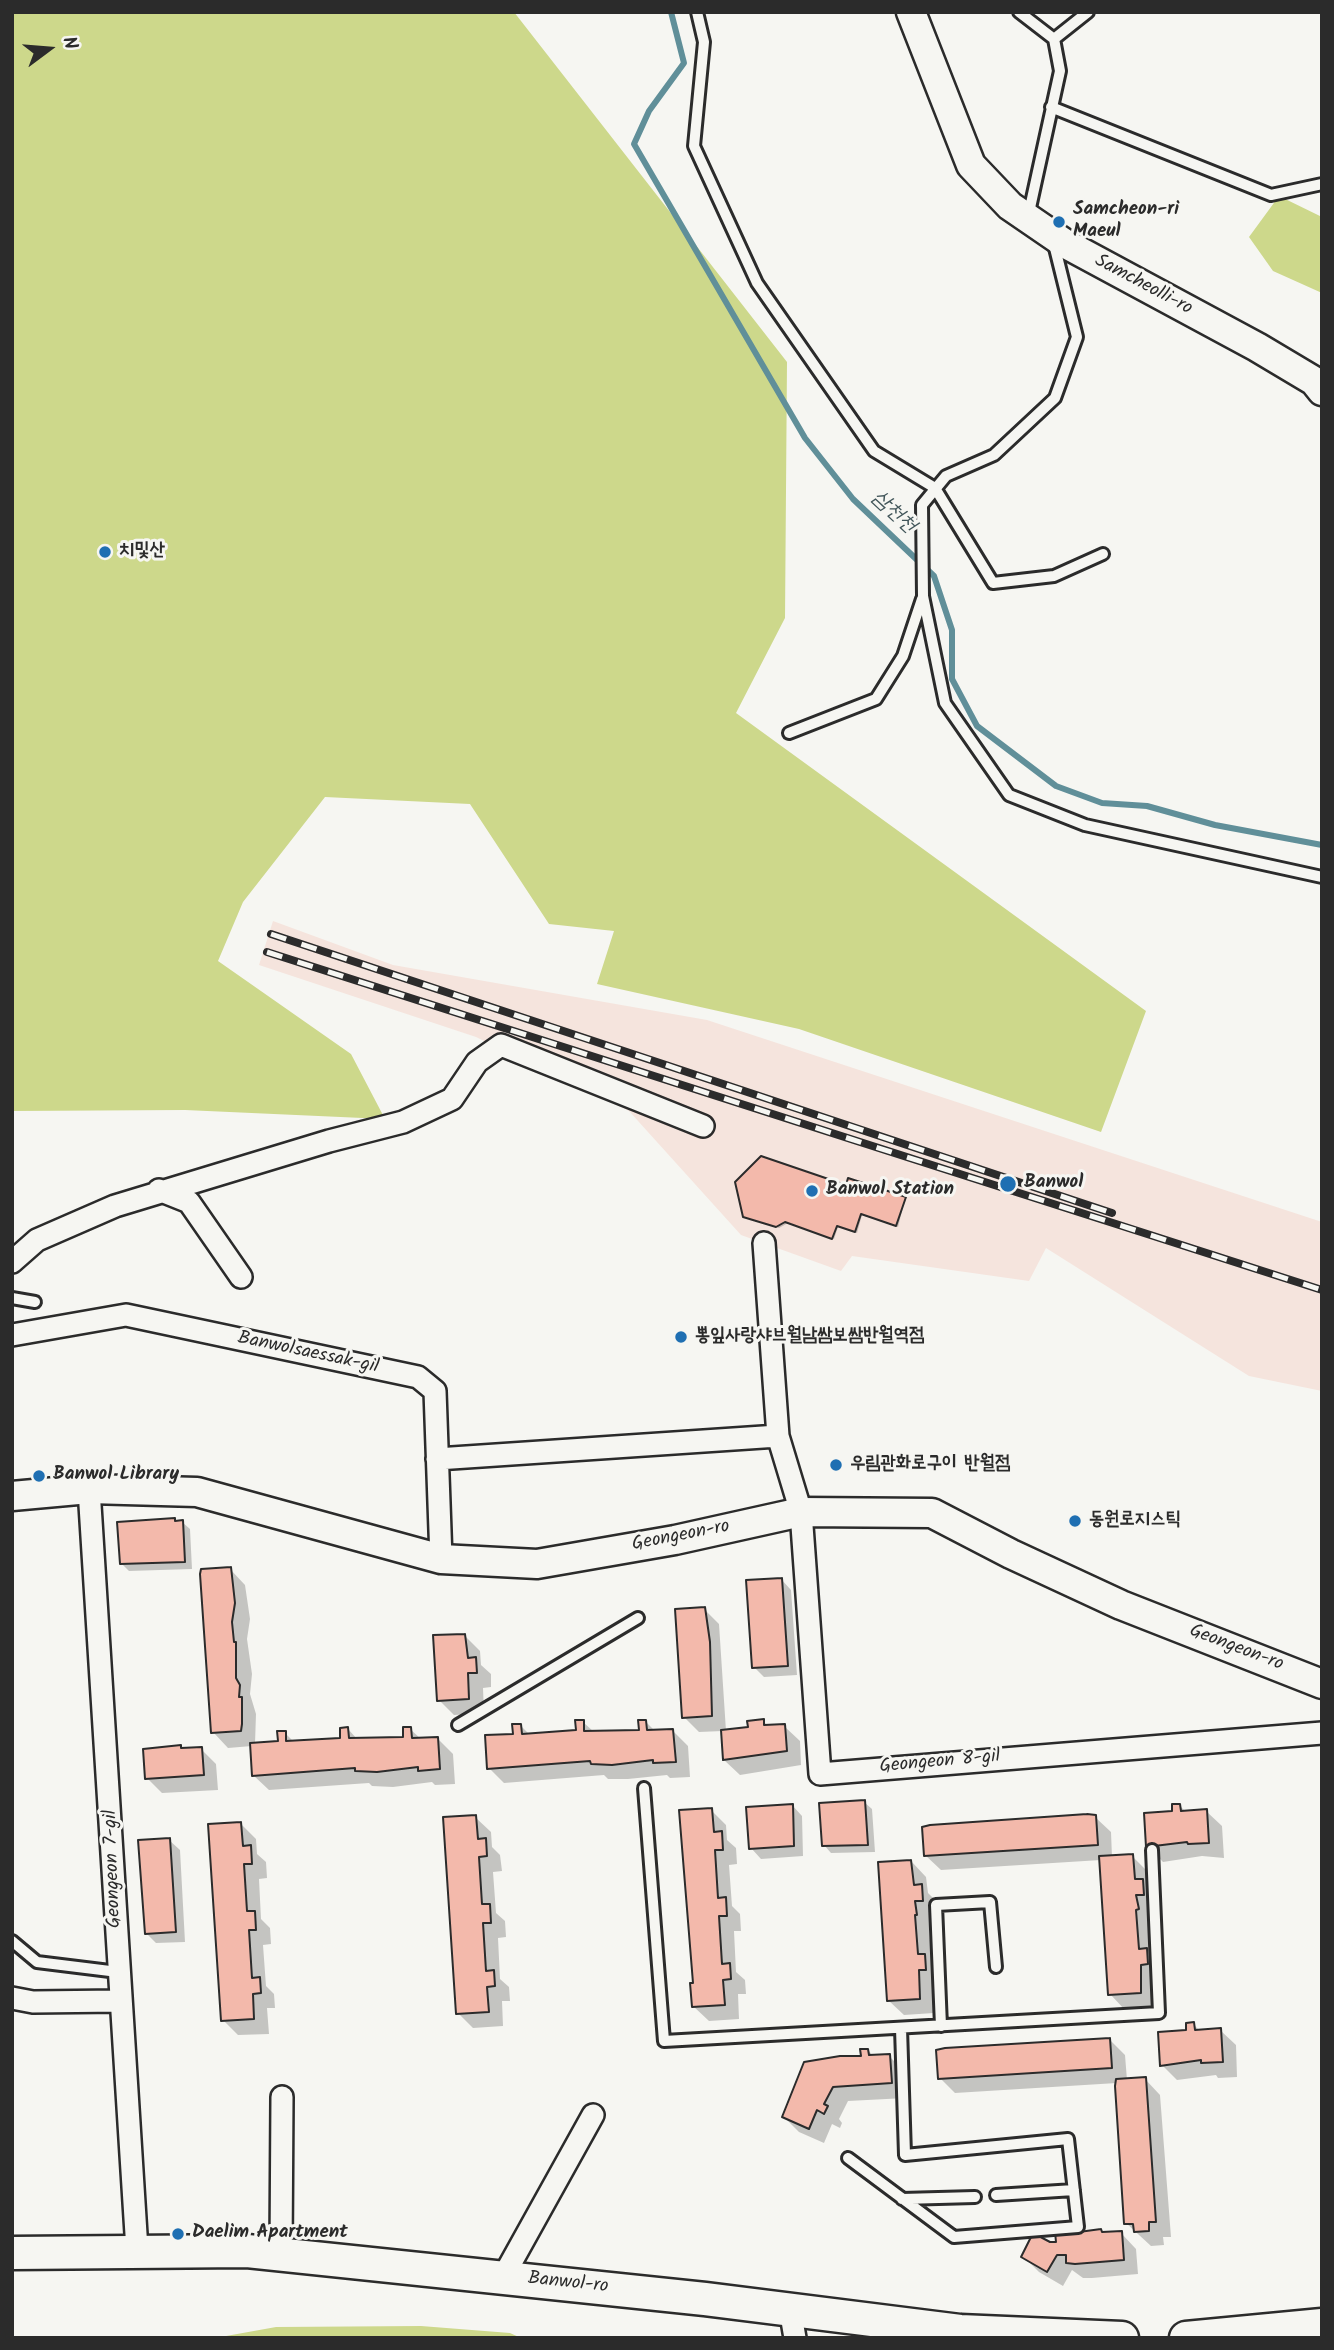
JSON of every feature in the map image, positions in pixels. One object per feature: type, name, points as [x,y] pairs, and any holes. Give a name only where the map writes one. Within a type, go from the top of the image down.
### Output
[{"type":"main road","name":"Banwol-ro","points":[[12,2253],[137,2250],[281,2254],[503,2277],[792,2324],[1122,2338]]},
{"type":"main road","points":[[1201,2337],[1322,2325]]},
{"type":"street","name":"Samcheolli-ro","points":[[911,12],[971,165],[1010,206],[1051,234],[1314,381],[1322,391]]},
{"type":"street","points":[[12,1262],[37,1240],[115,1206],[403,1122],[452,1099],[477,1062],[501,1045],[703,1126]]},
{"type":"street","points":[[159,1191],[190,1202],[241,1277]]},
{"type":"street","points":[[764,1243],[778,1436],[801,1512]]},
{"type":"street","name":"Banwolsaessak-gil","points":[[12,1335],[126,1315],[418,1377],[435,1391],[441,1559]]},
{"type":"street","points":[[438,1459],[778,1436]]},
{"type":"street","name":"Geongeon-ro","points":[[12,1496],[89,1489],[197,1492],[441,1559],[537,1564],[675,1540],[801,1512],[932,1513],[1011,1554],[1121,1605],[1322,1684]]},
{"type":"street","name":"Geongeon 7-gil","points":[[89,1489],[112,1811],[119,2001],[137,2250]]},
{"type":"street","name":"Geongeon 8-gil","points":[[801,1512],[820,1774],[1322,1732]]},
{"type":"street","points":[[12,1998],[33,2002],[119,2001]]},
{"type":"street","points":[[281,2254],[282,2097]]},
{"type":"street","points":[[503,2277],[593,2115]]},
{"type":"lane","points":[[697,12],[704,42],[694,146],[757,283],[874,451],[935,488],[993,583],[1054,576],[1103,554]]},
{"type":"lane","points":[[1019,12],[1054,39],[1060,71],[1028,219]]},
{"type":"lane","points":[[1054,39],[1088,12]]},
{"type":"lane","points":[[1052,107],[1271,195],[1322,184]]},
{"type":"lane","points":[[1051,234],[1077,337],[1055,398],[994,455],[946,476],[922,505],[923,596],[944,703],[1009,795],[1085,825],[1322,877]]},
{"type":"lane","points":[[789,733],[876,699],[903,656],[923,596]]},
{"type":"lane","points":[[12,1298],[35,1302]]},
{"type":"lane","points":[[458,1725],[638,1618]]},
{"type":"lane","points":[[644,1788],[664,2041],[1159,2013],[1152,1850]]},
{"type":"lane","points":[[941,2026],[936,1905],[990,1902],[996,1967]]},
{"type":"lane","points":[[12,1941],[37,1962],[118,1972]]},
{"type":"lane","points":[[848,2158],[954,2237],[1078,2227],[1068,2139],[905,2155],[901,2028]]},
{"type":"lane","points":[[996,2195],[1074,2190]]},
{"type":"lane","points":[[902,2199],[975,2197]]},
{"type":"shaded area","points":[[273,921],[393,965],[707,1020],[1322,1222],[1322,1391],[1249,1376],[1046,1248],[1029,1281],[852,1256],[841,1271],[741,1235],[629,1111],[476,1037],[259,965]]},
{"type":"green space","points":[[12,12],[514,12],[787,362],[785,618],[736,713],[1146,1011],[1101,1132],[799,1029],[597,984],[614,931],[549,924],[470,804],[325,797],[243,902],[218,961],[351,1054],[385,1119],[185,1110],[12,1111]]},
{"type":"green space","points":[[1279,196],[1322,217],[1322,293],[1273,271],[1249,237]]},
{"type":"green space","points":[[421,2326],[510,2333],[521,2338],[215,2338],[276,2327]]},
{"type":"building","name":"Banwol Station","points":[[761,1156],[846,1185],[848,1178],[906,1197],[896,1226],[861,1214],[855,1232],[837,1226],[832,1239],[785,1222],[776,1227],[743,1217],[735,1182]]},
{"type":"building","points":[[175,1518],[175,1521],[183,1520],[185,1562],[120,1564],[117,1522]]},
{"type":"building","points":[[231,1567],[235,1603],[232,1622],[236,1642],[236,1678],[240,1685],[239,1697],[242,1697],[242,1724],[241,1731],[211,1733],[200,1574],[201,1569]]},
{"type":"building","points":[[782,1578],[788,1666],[752,1668],[746,1580]]},
{"type":"building","points":[[705,1607],[710,1642],[712,1716],[682,1718],[675,1609]]},
{"type":"building","points":[[465,1634],[468,1658],[476,1657],[477,1673],[468,1673],[469,1699],[437,1701],[433,1635]]},
{"type":"building","points":[[764,1719],[764,1725],[785,1724],[787,1751],[723,1760],[721,1730],[748,1727],[747,1721]]},
{"type":"building","points":[[575,1720],[584,1720],[584,1731],[639,1730],[638,1720],[646,1720],[647,1730],[673,1729],[676,1762],[653,1763],[653,1760],[612,1765],[591,1764],[590,1761],[487,1769],[485,1735],[513,1734],[512,1724],[521,1724],[522,1734],[576,1730]]},
{"type":"building","points":[[348,1727],[349,1738],[403,1737],[403,1727],[411,1727],[412,1738],[438,1737],[440,1769],[418,1771],[418,1767],[377,1772],[355,1771],[355,1768],[252,1776],[250,1743],[278,1741],[277,1731],[286,1731],[286,1741],[340,1738],[340,1728]]},
{"type":"building","points":[[181,1745],[181,1748],[202,1747],[204,1775],[145,1779],[143,1749]]},
{"type":"building","points":[[865,1800],[868,1845],[822,1846],[819,1803]]},
{"type":"building","points":[[793,1804],[794,1846],[749,1849],[746,1807]]},
{"type":"building","points":[[1172,1804],[1180,1804],[1181,1811],[1207,1809],[1209,1843],[1187,1842],[1146,1847],[1144,1813],[1172,1811]]},
{"type":"building","points":[[712,1808],[714,1832],[722,1831],[723,1850],[715,1850],[718,1898],[726,1897],[727,1916],[719,1916],[722,1964],[730,1963],[731,1979],[723,1980],[725,2005],[692,2007],[690,1983],[693,1983],[679,1810]]},
{"type":"building","points":[[476,1815],[478,1839],[486,1838],[487,1856],[479,1857],[482,1904],[490,1904],[491,1923],[483,1923],[486,1971],[494,1970],[495,1986],[487,1987],[489,2012],[456,2014],[443,1817]]},
{"type":"building","points":[[1096,1815],[1098,1845],[924,1856],[922,1827]]},
{"type":"building","points":[[241,1822],[243,1846],[251,1845],[252,1864],[244,1864],[247,1911],[255,1911],[256,1930],[249,1930],[252,1978],[260,1977],[261,1993],[253,1994],[254,2019],[221,2021],[208,1824]]},
{"type":"building","points":[[170,1838],[176,1932],[145,1934],[138,1840]]},
{"type":"building","points":[[1133,1854],[1135,1879],[1143,1879],[1144,1895],[1136,1895],[1139,1909],[1136,1910],[1139,1949],[1147,1948],[1148,1964],[1141,1965],[1141,1993],[1108,1995],[1099,1856]]},
{"type":"building","points":[[911,1860],[914,1885],[922,1884],[923,1901],[915,1901],[915,1915],[918,1954],[925,1954],[926,1970],[919,1970],[920,1999],[887,2001],[878,1862]]},
{"type":"building","points":[[1194,2022],[1195,2030],[1221,2028],[1223,2062],[1201,2063],[1201,2060],[1160,2066],[1158,2032],[1186,2030],[1186,2023]]},
{"type":"building","points":[[1110,2038],[1112,2068],[938,2079],[936,2050]]},
{"type":"building","points":[[860,2049],[868,2049],[869,2055],[890,2054],[892,2083],[833,2087],[824,2104],[828,2106],[824,2114],[817,2110],[809,2129],[782,2117],[804,2062],[840,2056],[861,2056]]},
{"type":"building","points":[[1146,2077],[1156,2222],[1149,2222],[1149,2231],[1134,2232],[1133,2224],[1124,2224],[1115,2086],[1116,2079]]},
{"type":"building","points":[[1101,2229],[1102,2232],[1122,2231],[1124,2260],[1075,2264],[1066,2263],[1066,2255],[1057,2255],[1047,2272],[1021,2257],[1033,2233],[1050,2242],[1056,2242],[1055,2232],[1064,2234]]},
{"type":"waterway","name":"삼천천","points":[[671,12],[684,63],[649,111],[634,144],[805,438],[853,499],[934,576],[952,630],[952,679],[977,726],[1056,786],[1102,803],[1147,806],[1215,825],[1322,845]]},
{"type":"railway","points":[[271,934],[1112,1213]]},
{"type":"railway","points":[[267,952],[1322,1290]]},
{"type":"place","name":"Samcheon-ri Maeul","points":[[1059,222]]},
{"type":"place","name":"치및산","points":[[105,552]]},
{"type":"place","name":"Banwol","points":[[1008,1184]]},
{"type":"place","name":"Banwol Station","points":[[812,1191]]},
{"type":"place","name":"뽕잎사랑샤브월남쌈보쌈반월역점","points":[[681,1337]]},
{"type":"place","name":"우림관화로구이 반월점","points":[[836,1465]]},
{"type":"place","name":"Banwol Library","points":[[39,1476]]},
{"type":"place","name":"동원로지스틱","points":[[1075,1521]]},
{"type":"place","name":"Daelim Apartment","points":[[178,2234]]}]
